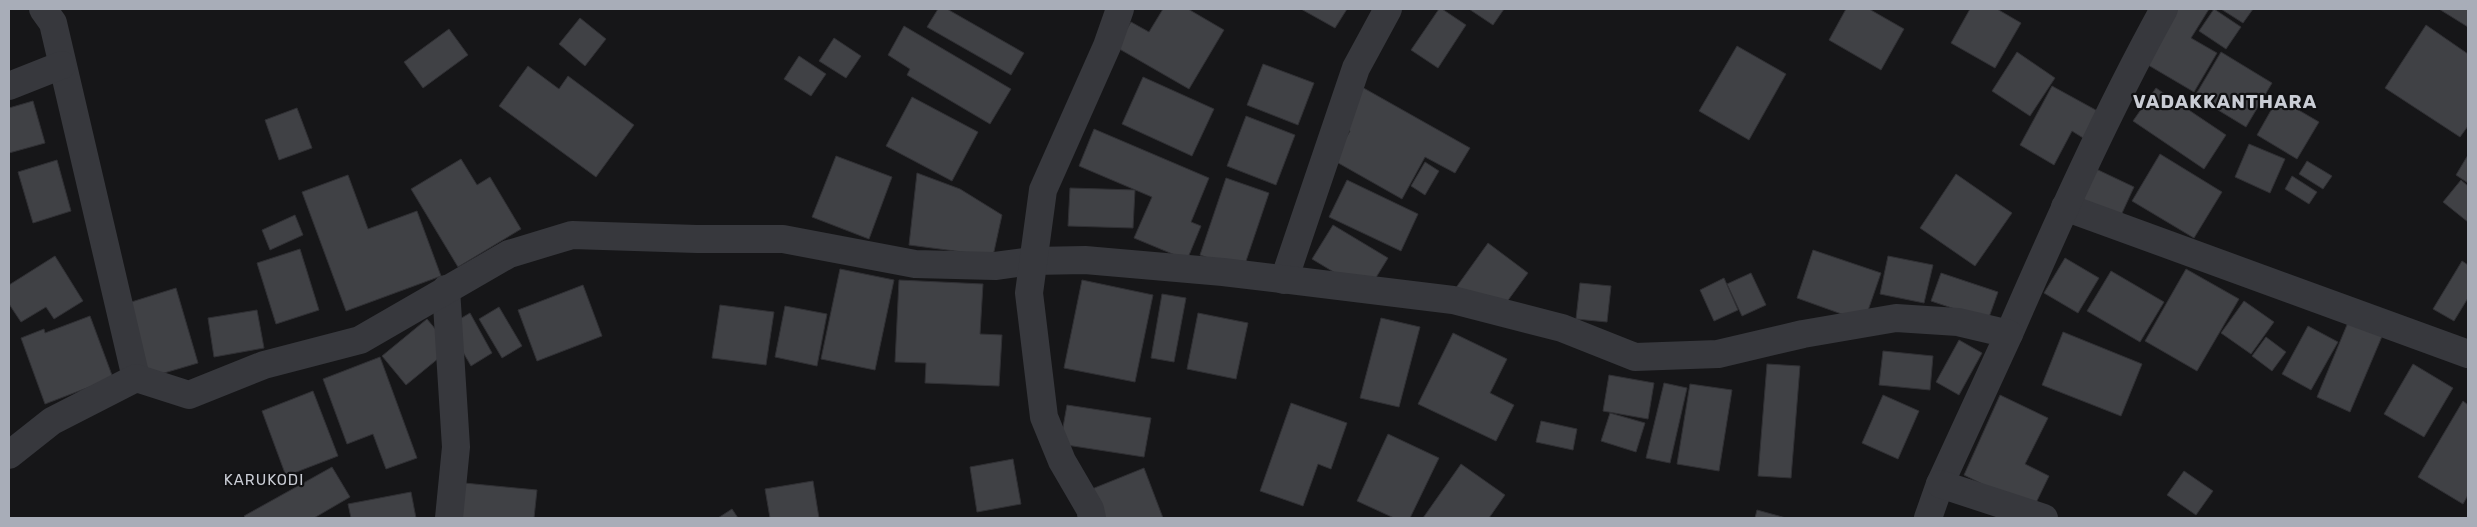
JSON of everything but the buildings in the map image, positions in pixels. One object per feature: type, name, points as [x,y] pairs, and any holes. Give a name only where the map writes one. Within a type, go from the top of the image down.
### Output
[{"type":"street","points":[[43,9],[53,23],[136,378]]},
{"type":"street","points":[[1092,518],[1090,509],[1062,461],[1044,417],[1029,293],[1043,190],[1107,46],[1120,9]]},
{"type":"street","points":[[1284,280],[1356,68],[1388,9]]},
{"type":"street","points":[[1928,518],[1940,484],[2065,207],[2137,58],[2164,9]]},
{"type":"street","points":[[9,86],[62,65]]},
{"type":"street","points":[[2065,207],[2271,284],[2466,350]]},
{"type":"street","points":[[9,455],[52,421],[136,378],[189,395],[264,365],[360,340],[509,254],[572,235],[696,239],[783,239],[915,264],[995,266],[1033,261],[1085,260],[1284,280],[1453,300],[1562,328],[1635,357],[1718,354],[1803,334],[1896,318],[1958,322],[2009,334]]},
{"type":"street","points":[[446,290],[456,447],[450,518]]},
{"type":"street","points":[[1940,484],[2044,518]]},
{"type":"district","name":"VADAKKANTHARA","points":[[2225,101]]},
{"type":"district","name":"KARUKODI","points":[[264,480]]}]
